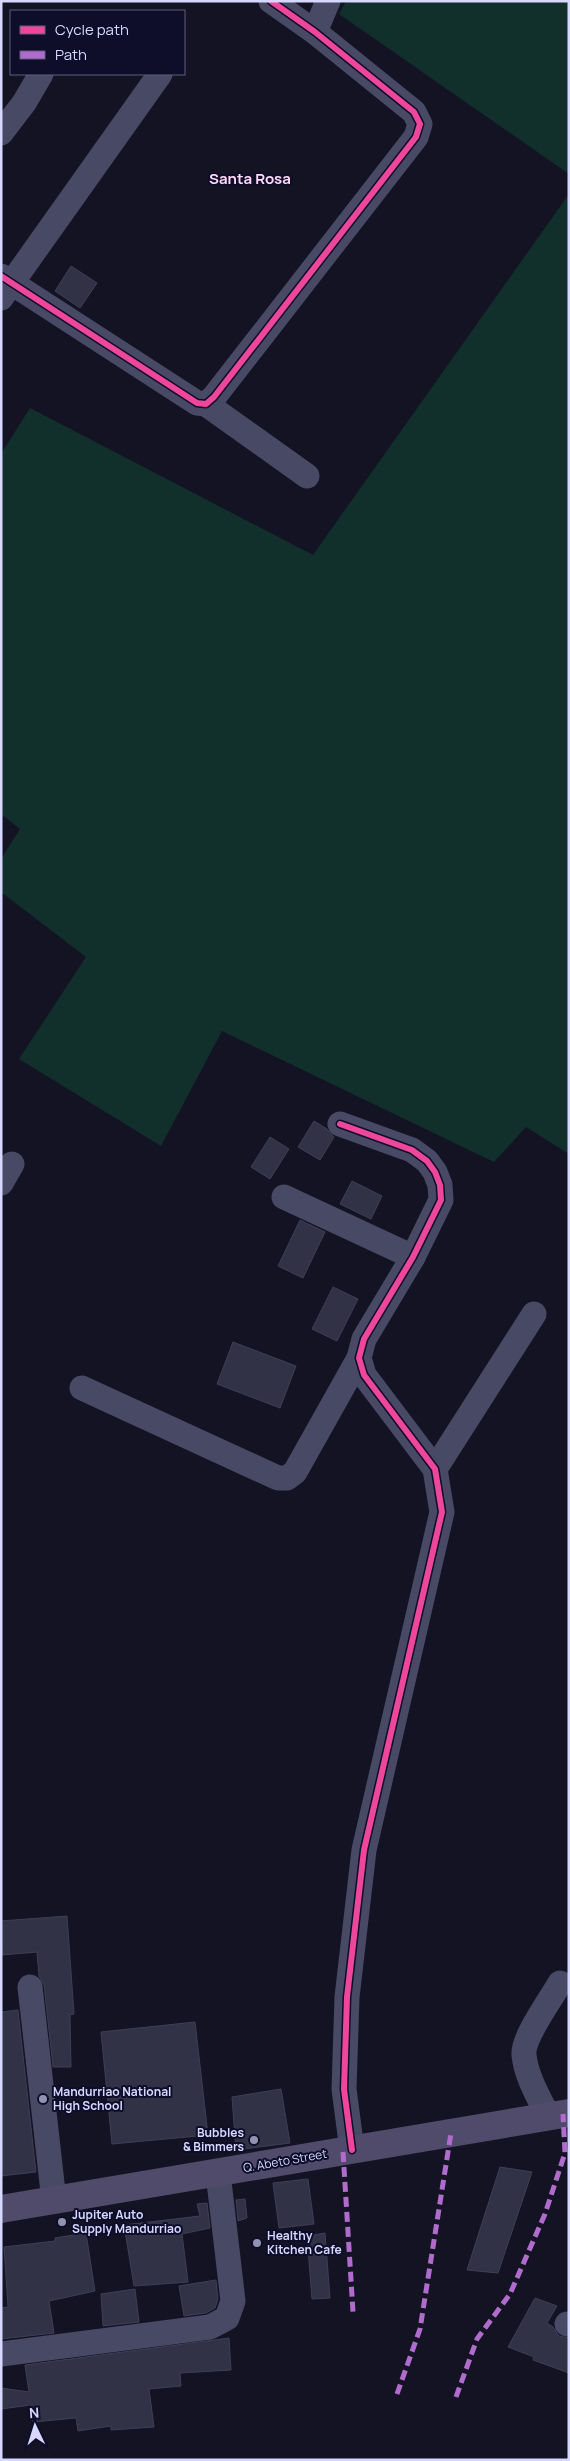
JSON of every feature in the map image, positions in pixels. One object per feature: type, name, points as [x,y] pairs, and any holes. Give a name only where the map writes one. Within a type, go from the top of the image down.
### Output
[{"type":"main road","name":"Q. Abeto Street","points":[[1,2209],[558,2115]]},
{"type":"street","points":[[206,404],[214,397],[416,137],[420,124],[414,112],[315,32],[271,1]]},
{"type":"street","points":[[315,32],[328,1]]},
{"type":"street","points":[[1,133],[24,104],[40,75]]},
{"type":"street","points":[[159,75],[5,286],[197,403],[206,404],[307,476]]},
{"type":"street","points":[[82,1388],[278,1478],[287,1478],[295,1472],[359,1358],[364,1339],[413,1257],[441,1200],[440,1185],[435,1172],[427,1161],[412,1150],[340,1124]]},
{"type":"street","points":[[284,1197],[413,1257]]},
{"type":"street","points":[[435,1470],[534,1314]]},
{"type":"street","points":[[352,2150],[344,2089],[347,1997],[364,1850],[442,1512],[435,1470],[364,1375],[359,1358]]},
{"type":"street","points":[[558,2115],[532,2082],[524,2054],[527,2040],[560,1983]]},
{"type":"street","points":[[30,1987],[54,2201]]},
{"type":"street","points":[[1,2354],[210,2327],[227,2318],[233,2301],[218,2173]]},
{"type":"green space","points":[[346,1],[569,1],[569,174],[339,14]]},
{"type":"green space","points":[[569,194],[569,1154],[526,1127],[494,1162],[222,1031],[161,1146],[19,1059],[86,957],[1,892],[1,859],[20,829],[1,814],[1,454],[30,408],[313,555]]},
{"type":"building","points":[[71,266],[97,283],[80,308],[55,291]]},
{"type":"building","points":[[314,1121],[327,1129],[334,1137],[320,1160],[298,1147]]},
{"type":"building","points":[[270,1137],[289,1149],[270,1179],[251,1167]]},
{"type":"building","points":[[352,1181],[382,1196],[371,1219],[340,1204]]},
{"type":"building","points":[[300,1220],[325,1232],[303,1278],[278,1266]]},
{"type":"building","points":[[333,1287],[358,1299],[337,1341],[312,1329]]},
{"type":"building","points":[[233,1342],[296,1366],[280,1408],[217,1384]]},
{"type":"building","points":[[67,1916],[74,2014],[70,2015],[71,2067],[53,2067],[44,1985],[39,1976],[37,1952],[2,1955],[1,1921]]},
{"type":"building","points":[[18,2010],[36,2172],[1,2176],[1,2012]]},
{"type":"building","points":[[195,2022],[208,2135],[112,2144],[101,2032]]},
{"type":"building","points":[[281,2089],[290,2143],[236,2150],[232,2097]]},
{"type":"building","points":[[500,2167],[532,2172],[498,2273],[467,2270]]},
{"type":"building","points":[[308,2179],[314,2224],[279,2228],[273,2183]]},
{"type":"building","points":[[245,2199],[247,2218],[238,2221],[236,2200]]},
{"type":"building","points":[[207,2203],[210,2228],[182,2234],[188,2282],[134,2286],[124,2225],[200,2216],[197,2204]]},
{"type":"building","points":[[86,2233],[95,2291],[49,2301],[54,2333],[1,2339],[1,2308],[8,2307],[4,2247],[55,2241],[55,2238]]},
{"type":"building","points":[[325,2233],[330,2298],[312,2299],[307,2236]]},
{"type":"building","points":[[216,2280],[218,2299],[215,2308],[206,2313],[184,2316],[179,2286]]},
{"type":"building","points":[[135,2289],[139,2322],[103,2326],[101,2294]]},
{"type":"building","points":[[535,2298],[557,2306],[547,2323],[553,2327],[559,2336],[569,2338],[569,2373],[533,2360],[534,2357],[508,2347]]},
{"type":"building","points":[[229,2338],[231,2370],[180,2373],[181,2386],[149,2389],[154,2427],[111,2430],[111,2426],[78,2431],[76,2418],[33,2422],[31,2405],[1,2409],[1,2388],[29,2392],[25,2365]]},
{"type":"marked path","points":[[456,2397],[477,2339],[510,2294],[545,2214],[565,2153],[563,2114]]},
{"type":"marked path","points":[[397,2394],[420,2329],[451,2133]]},
{"type":"marked path","points":[[343,2152],[353,2312]]},
{"type":"cycle path","points":[[1,276],[197,403],[206,404],[214,397],[416,137],[420,124],[414,112],[315,32],[271,1]]},
{"type":"cycle path","points":[[340,1124],[412,1150],[427,1161],[435,1172],[440,1185],[441,1200],[413,1257],[364,1339],[359,1358],[364,1375],[435,1469],[442,1512],[364,1850],[347,1997],[344,2089],[352,2150]]},
{"type":"place","name":"Mandurriao National High School","points":[[43,2099]]},
{"type":"place","name":"Bubbles & Bimmers","points":[[254,2140]]},
{"type":"place","name":"Jupiter Auto Supply Mandurriao","points":[[62,2222]]},
{"type":"place","name":"Healthy Kitchen Cafe","points":[[257,2243]]},
{"type":"district","name":"Santa Rosa","points":[[250,179]]}]
